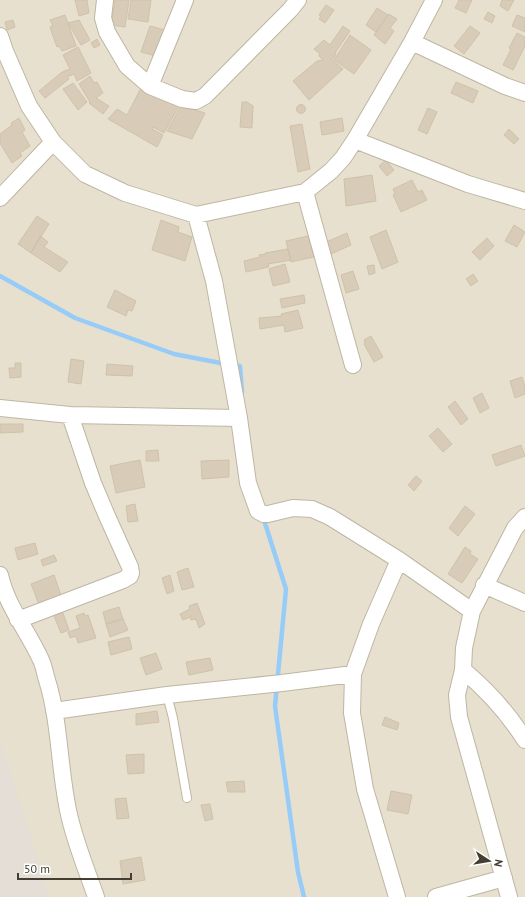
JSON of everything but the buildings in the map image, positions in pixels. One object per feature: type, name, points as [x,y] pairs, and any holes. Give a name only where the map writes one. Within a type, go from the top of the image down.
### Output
[{"type":"street","points":[[105,0],[103,18],[107,32],[127,66],[150,86],[182,99],[196,101],[205,96],[290,10],[298,0]]},
{"type":"street","points":[[150,86],[185,0]]},
{"type":"street","points":[[2,47],[29,106],[53,142],[85,174],[125,193],[196,214],[305,192],[331,171],[343,158],[355,140],[412,42],[434,0]]},
{"type":"street","points":[[412,42],[505,86],[525,93]]},
{"type":"street","points":[[355,140],[468,184],[525,201]]},
{"type":"street","points":[[0,198],[53,142]]},
{"type":"street","points":[[305,192],[353,365]]},
{"type":"street","points":[[196,214],[214,281],[248,483],[258,511],[268,514],[293,508],[312,509],[330,517],[399,560],[472,610]]},
{"type":"street","points":[[0,408],[70,415],[238,418]]},
{"type":"street","points":[[18,620],[123,580],[130,576],[131,573],[130,567],[93,483],[70,415]]},
{"type":"street","points":[[510,897],[459,717],[457,695],[463,670],[464,648],[472,610],[515,528],[525,517]]},
{"type":"street","points":[[396,897],[366,789],[352,713],[353,674],[371,624],[399,560]]},
{"type":"street","points":[[0,575],[3,588],[18,620],[42,661],[54,711],[68,810],[96,897]]},
{"type":"street","points":[[484,585],[525,603]]},
{"type":"street","points":[[463,670],[481,685],[514,722],[525,740]]},
{"type":"street","points":[[54,711],[167,695],[353,674]]},
{"type":"street","points":[[436,897],[504,878]]},
{"type":"lane","points":[[167,695],[174,718],[187,798]]},
{"type":"shaded area","points":[[0,0],[525,0],[525,897],[0,897]]},
{"type":"shaded area","points":[[0,740],[50,897],[0,897]]},
{"type":"waterway","points":[[0,276],[75,318],[174,354],[226,364]]},
{"type":"waterway","points":[[233,365],[240,366],[242,392]]},
{"type":"waterway","points":[[263,517],[286,589],[275,706],[298,872],[304,897]]}]
